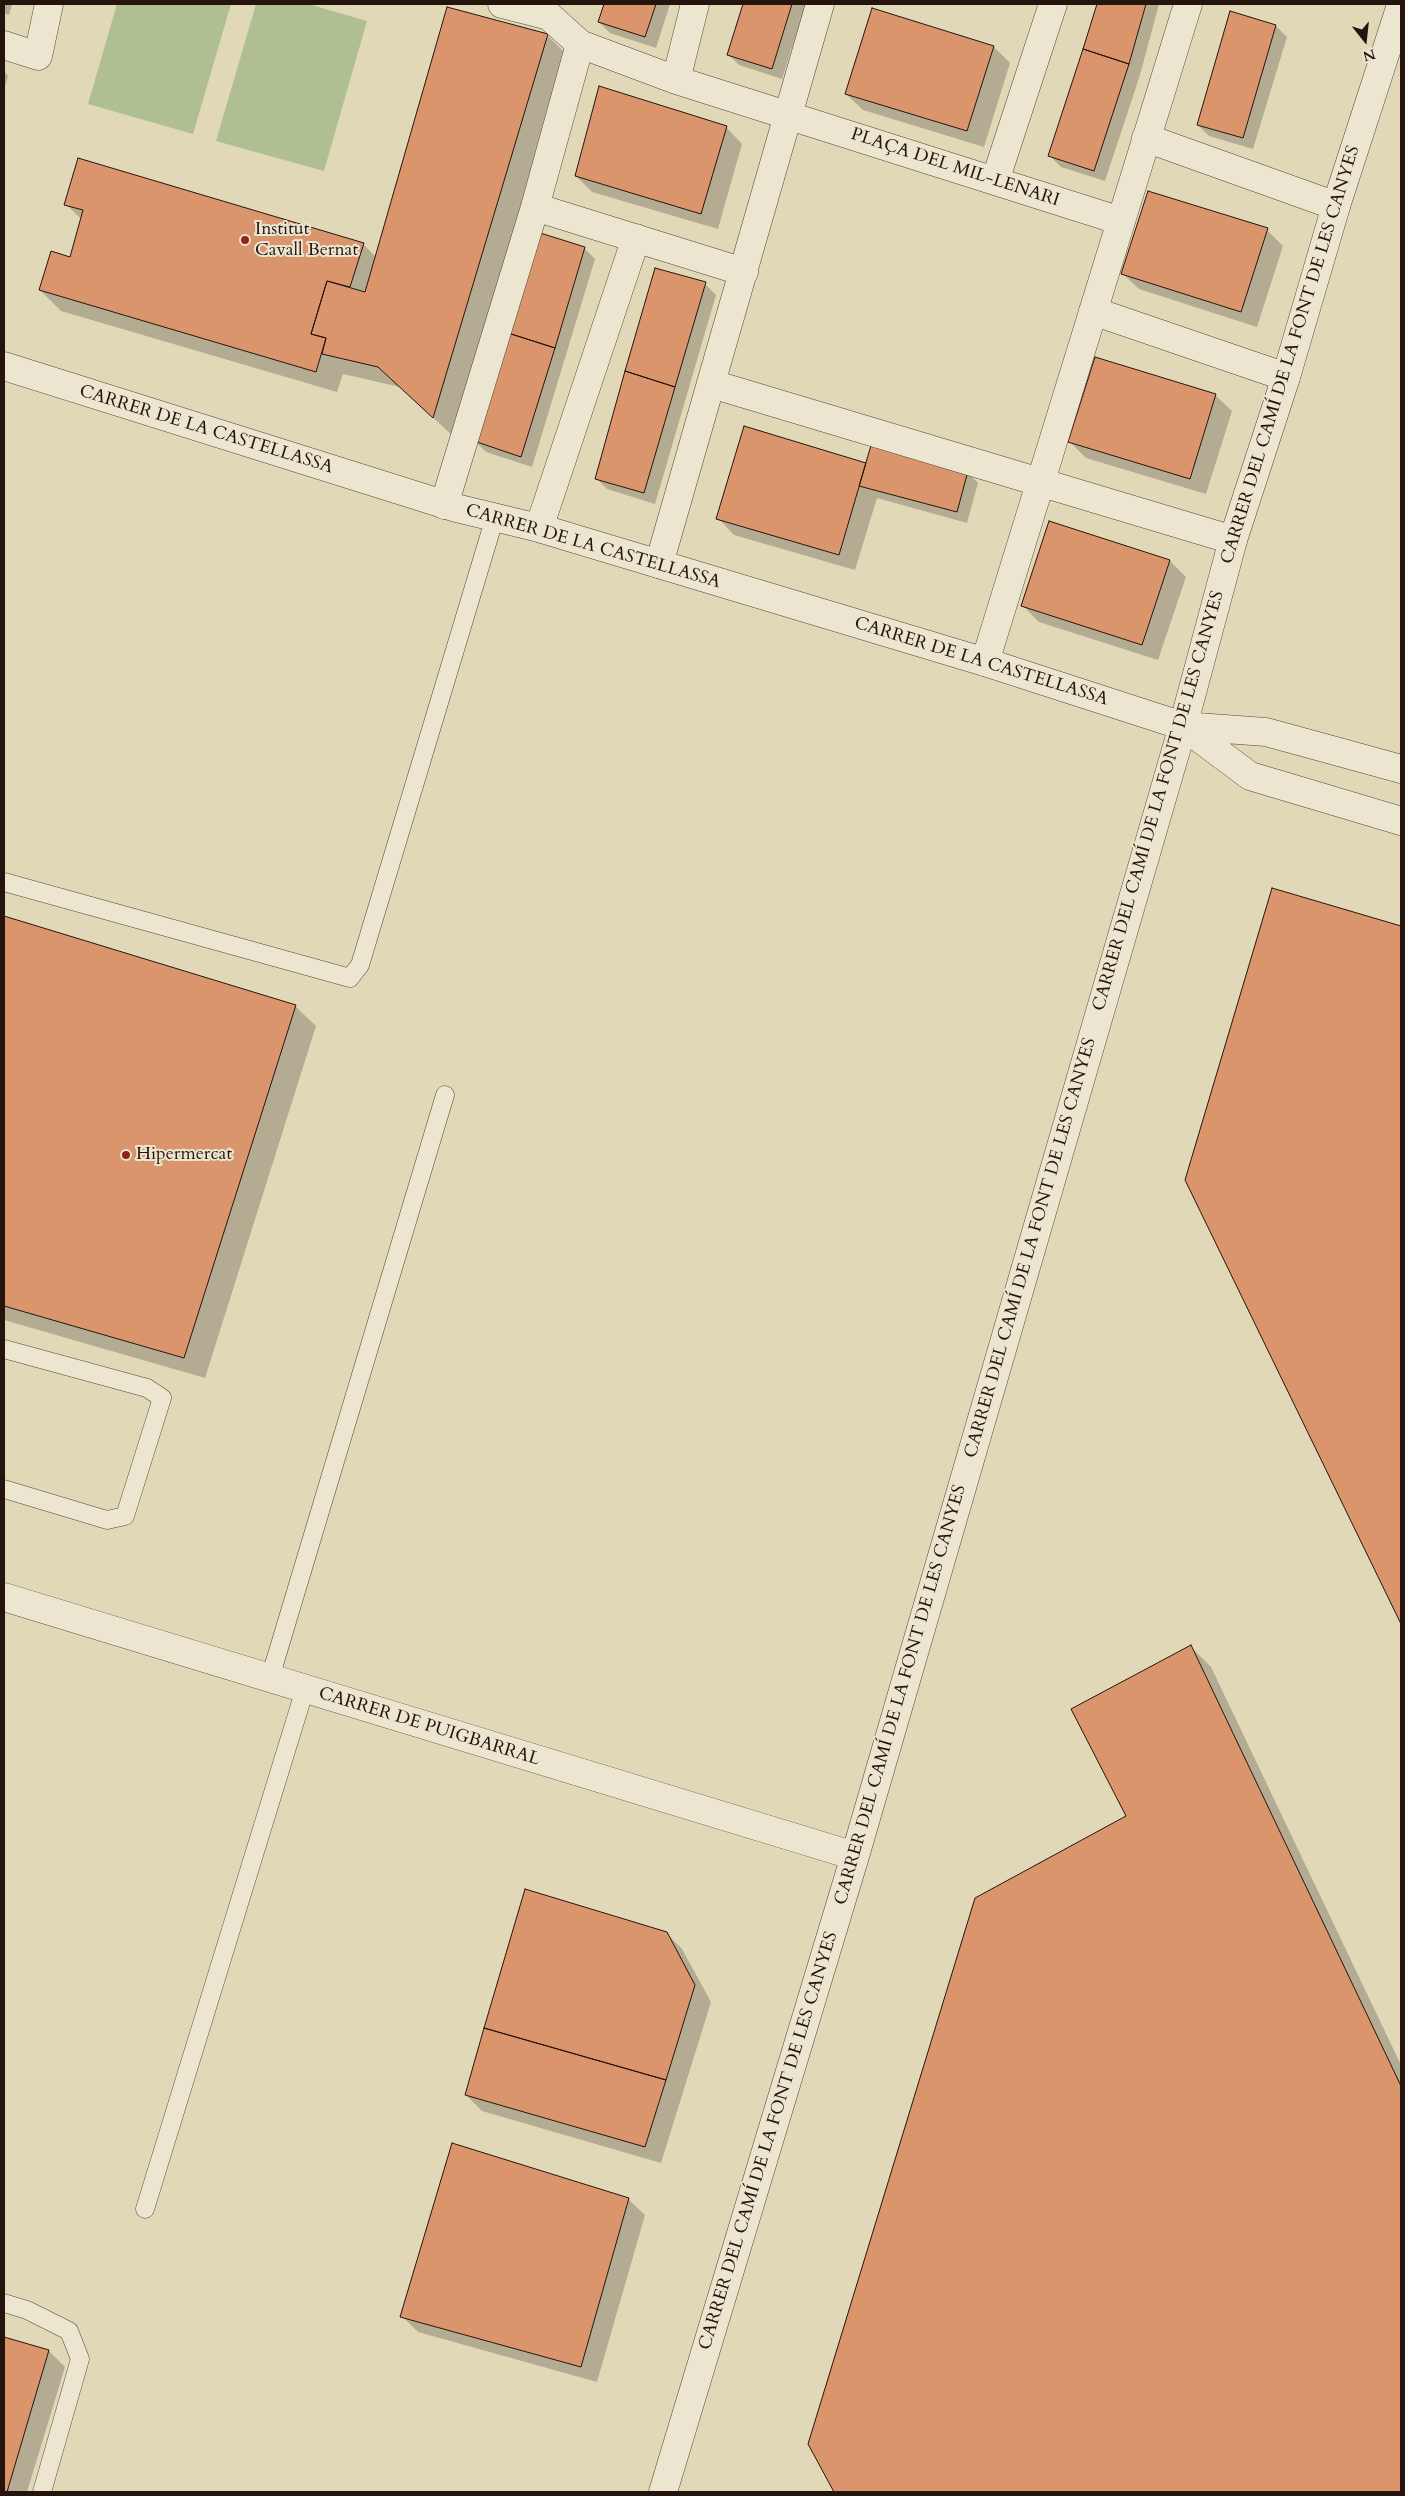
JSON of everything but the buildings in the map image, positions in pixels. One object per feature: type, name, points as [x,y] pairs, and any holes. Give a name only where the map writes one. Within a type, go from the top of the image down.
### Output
[{"type":"street","points":[[4,45],[38,56],[49,4]]},
{"type":"street","points":[[444,505],[535,207],[580,44],[549,16],[502,4]]},
{"type":"street","points":[[676,80],[695,4]]},
{"type":"street","points":[[659,564],[820,4]]},
{"type":"street","points":[[995,181],[1053,4]]},
{"type":"street","points":[[985,662],[1188,4]]},
{"type":"street","name":"CARRER DEL CAMÍ DE LA FONT DE LES CANYES","points":[[663,2492],[855,1856],[1183,726],[1233,540],[1286,376],[1336,206],[1401,5]]},
{"type":"street","name":"PLAÇA DEL MIL-LENARI","points":[[580,44],[676,80],[1121,221]]},
{"type":"street","points":[[1146,138],[1336,206]]},
{"type":"street","points":[[535,207],[744,272]]},
{"type":"street","points":[[540,528],[636,238]]},
{"type":"street","points":[[1093,311],[1286,376]]},
{"type":"street","name":"CARRER DE LA CASTELLASSA","points":[[4,366],[444,505],[540,528],[985,662],[1183,726],[1266,732],[1401,769]]},
{"type":"street","points":[[712,384],[1233,540]]},
{"type":"street","name":"CARRER DE LA CASTELLASSA","points":[[1183,726],[1250,776],[1401,821]]},
{"type":"street","name":"CARRER DE PUIGBARRAL","points":[[4,1597],[855,1856]]},
{"type":"lane","points":[[4,882],[350,978],[360,965],[495,517]]},
{"type":"lane","points":[[270,1678],[445,1095]]},
{"type":"lane","points":[[4,1349],[147,1388],[162,1398],[124,1516],[107,1520],[4,1489]]},
{"type":"lane","points":[[145,2208],[304,1689]]},
{"type":"lane","points":[[4,2303],[27,2310],[69,2331],[80,2359],[42,2492]]},
{"type":"green space","points":[[117,4],[231,4],[193,134],[88,104]]},
{"type":"green space","points":[[256,4],[308,4],[367,21],[324,171],[216,141]]},
{"type":"place","name":"Institut Cavall Bernat","points":[[245,240]]},
{"type":"place","name":"Hipermercat","points":[[126,1155]]}]
